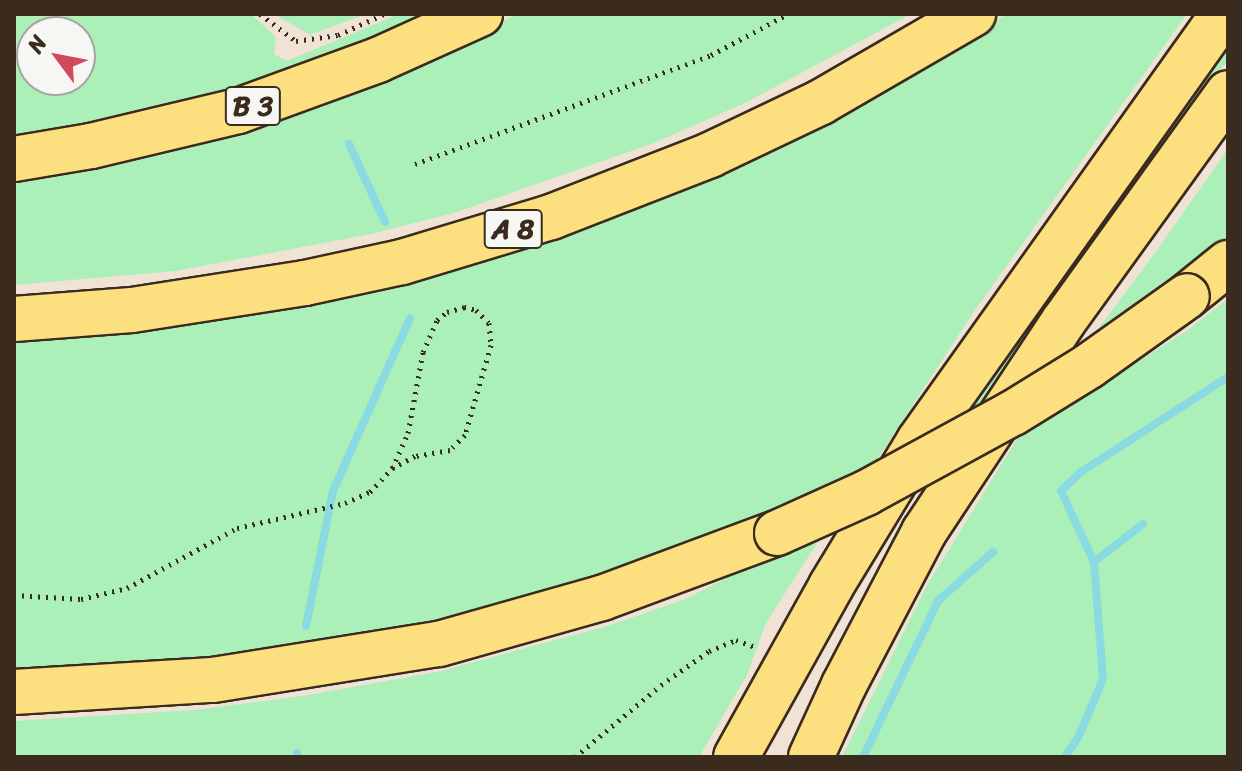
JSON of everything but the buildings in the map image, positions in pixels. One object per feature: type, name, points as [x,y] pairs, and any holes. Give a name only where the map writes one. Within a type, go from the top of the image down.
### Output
[{"type":"main road","name":"B 3","points":[[14,159],[91,146],[238,111],[378,60],[480,14]]},
{"type":"main road","name":"A 8","points":[[14,319],[132,310],[305,283],[402,262],[538,221],[710,155],[821,102],[973,14]]},
{"type":"main road","points":[[736,757],[919,441],[1223,14]]},
{"type":"main road","points":[[811,757],[844,685],[924,532],[1063,322],[1228,93]]},
{"type":"main road","points":[[14,692],[213,680],[439,644],[602,598],[777,533],[866,493],[1013,413],[1089,366],[1228,263]]},
{"type":"path","points":[[260,14],[296,41],[338,35],[384,14]]},
{"type":"path","points":[[415,164],[711,55],[788,14]]},
{"type":"path","points":[[14,595],[81,599],[127,588],[237,528],[345,503],[370,492],[392,468],[408,433],[423,352],[437,320],[447,312],[464,307],[476,310],[489,323],[491,345],[465,435],[450,450],[415,456],[392,468]]},
{"type":"path","points":[[575,757],[661,685],[709,651],[736,640],[790,660]]},
{"type":"green space","points":[[14,14],[251,14],[276,37],[274,54],[287,61],[399,14],[444,14],[288,79],[14,144]]},
{"type":"green space","points":[[274,14],[366,14],[310,35]]},
{"type":"green space","points":[[517,14],[911,14],[745,103],[654,143],[454,213],[371,234],[176,271],[14,285],[14,175],[462,42]]},
{"type":"green space","points":[[1007,14],[1187,14],[975,310],[876,461],[804,495],[804,499],[709,539],[583,581],[381,634],[267,653],[159,665],[14,672],[14,339],[391,285],[477,263],[564,234],[977,33]]},
{"type":"green space","points":[[1228,43],[1228,59],[988,400],[970,409]]},
{"type":"green space","points":[[1228,149],[1228,236],[1099,328],[1157,250]]},
{"type":"green space","points":[[1228,299],[1228,757],[842,757],[926,587],[1018,437],[1185,332]]},
{"type":"green space","points":[[819,540],[766,623],[747,675],[699,757],[14,757],[14,721],[194,710],[302,696],[437,672],[607,626],[683,600],[749,567]]},
{"type":"waterway","points":[[349,144],[385,222]]},
{"type":"waterway","points":[[306,626],[333,491],[410,318]]},
{"type":"waterway","points":[[1094,562],[1061,491],[1081,472],[1228,377]]},
{"type":"waterway","points":[[1065,757],[1078,738],[1103,679],[1094,562],[1143,524]]},
{"type":"waterway","points":[[863,757],[938,601],[993,552]]}]
